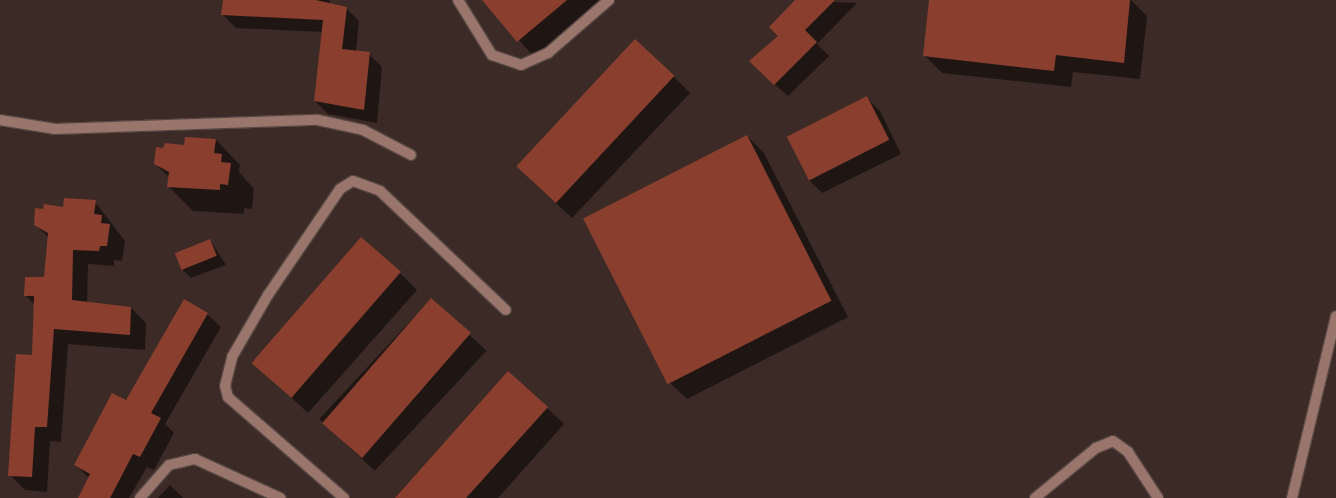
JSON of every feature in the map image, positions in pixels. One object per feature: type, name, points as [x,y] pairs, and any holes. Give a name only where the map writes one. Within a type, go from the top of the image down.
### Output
[{"type":"street","points":[[458,0],[492,55],[520,65],[548,53],[609,0]]},
{"type":"street","points":[[0,120],[55,129],[318,120],[363,130],[411,155]]},
{"type":"street","points":[[344,498],[228,397],[225,386],[232,357],[268,295],[340,189],[353,180],[380,191],[506,310]]},
{"type":"street","points":[[1292,498],[1336,316]]},
{"type":"street","points":[[1036,498],[1096,448],[1113,441],[1128,452],[1158,498]]},
{"type":"street","points":[[140,498],[169,466],[195,459],[280,498]]},
{"type":"building","points":[[223,0],[316,0],[347,7],[342,49],[370,52],[364,110],[314,101],[323,20],[221,15]]},
{"type":"building","points":[[482,0],[567,0],[517,42]]},
{"type":"building","points":[[795,0],[835,0],[805,30],[817,42],[774,85],[749,61],[778,36],[769,27]]},
{"type":"building","points":[[929,0],[1130,0],[1124,63],[1056,55],[1054,71],[923,56]]},
{"type":"building","points":[[635,39],[674,76],[556,203],[516,166]]},
{"type":"building","points":[[867,96],[889,140],[809,181],[787,137]]},
{"type":"building","points":[[747,135],[831,301],[667,384],[583,219]]},
{"type":"building","points":[[185,137],[216,139],[214,153],[222,154],[221,162],[231,163],[228,185],[220,184],[220,190],[167,187],[169,172],[154,164],[156,147],[163,148],[165,143],[184,145]]},
{"type":"building","points":[[64,198],[96,200],[94,214],[102,215],[101,223],[110,224],[107,246],[100,246],[99,251],[73,250],[72,300],[131,307],[130,335],[54,329],[47,427],[35,427],[32,477],[8,476],[16,354],[32,355],[34,296],[24,296],[25,277],[44,277],[48,233],[34,225],[35,208],[43,209],[44,204],[63,207]]},
{"type":"building","points":[[361,237],[401,272],[291,398],[251,363]]},
{"type":"building","points":[[210,239],[217,256],[182,270],[175,253]]},
{"type":"building","points":[[431,298],[471,333],[362,458],[322,423]]},
{"type":"building","points":[[184,299],[208,313],[151,413],[161,418],[140,457],[133,454],[110,498],[78,498],[90,474],[74,465],[112,393],[126,400]]},
{"type":"building","points":[[508,371],[548,407],[466,498],[395,498]]}]
